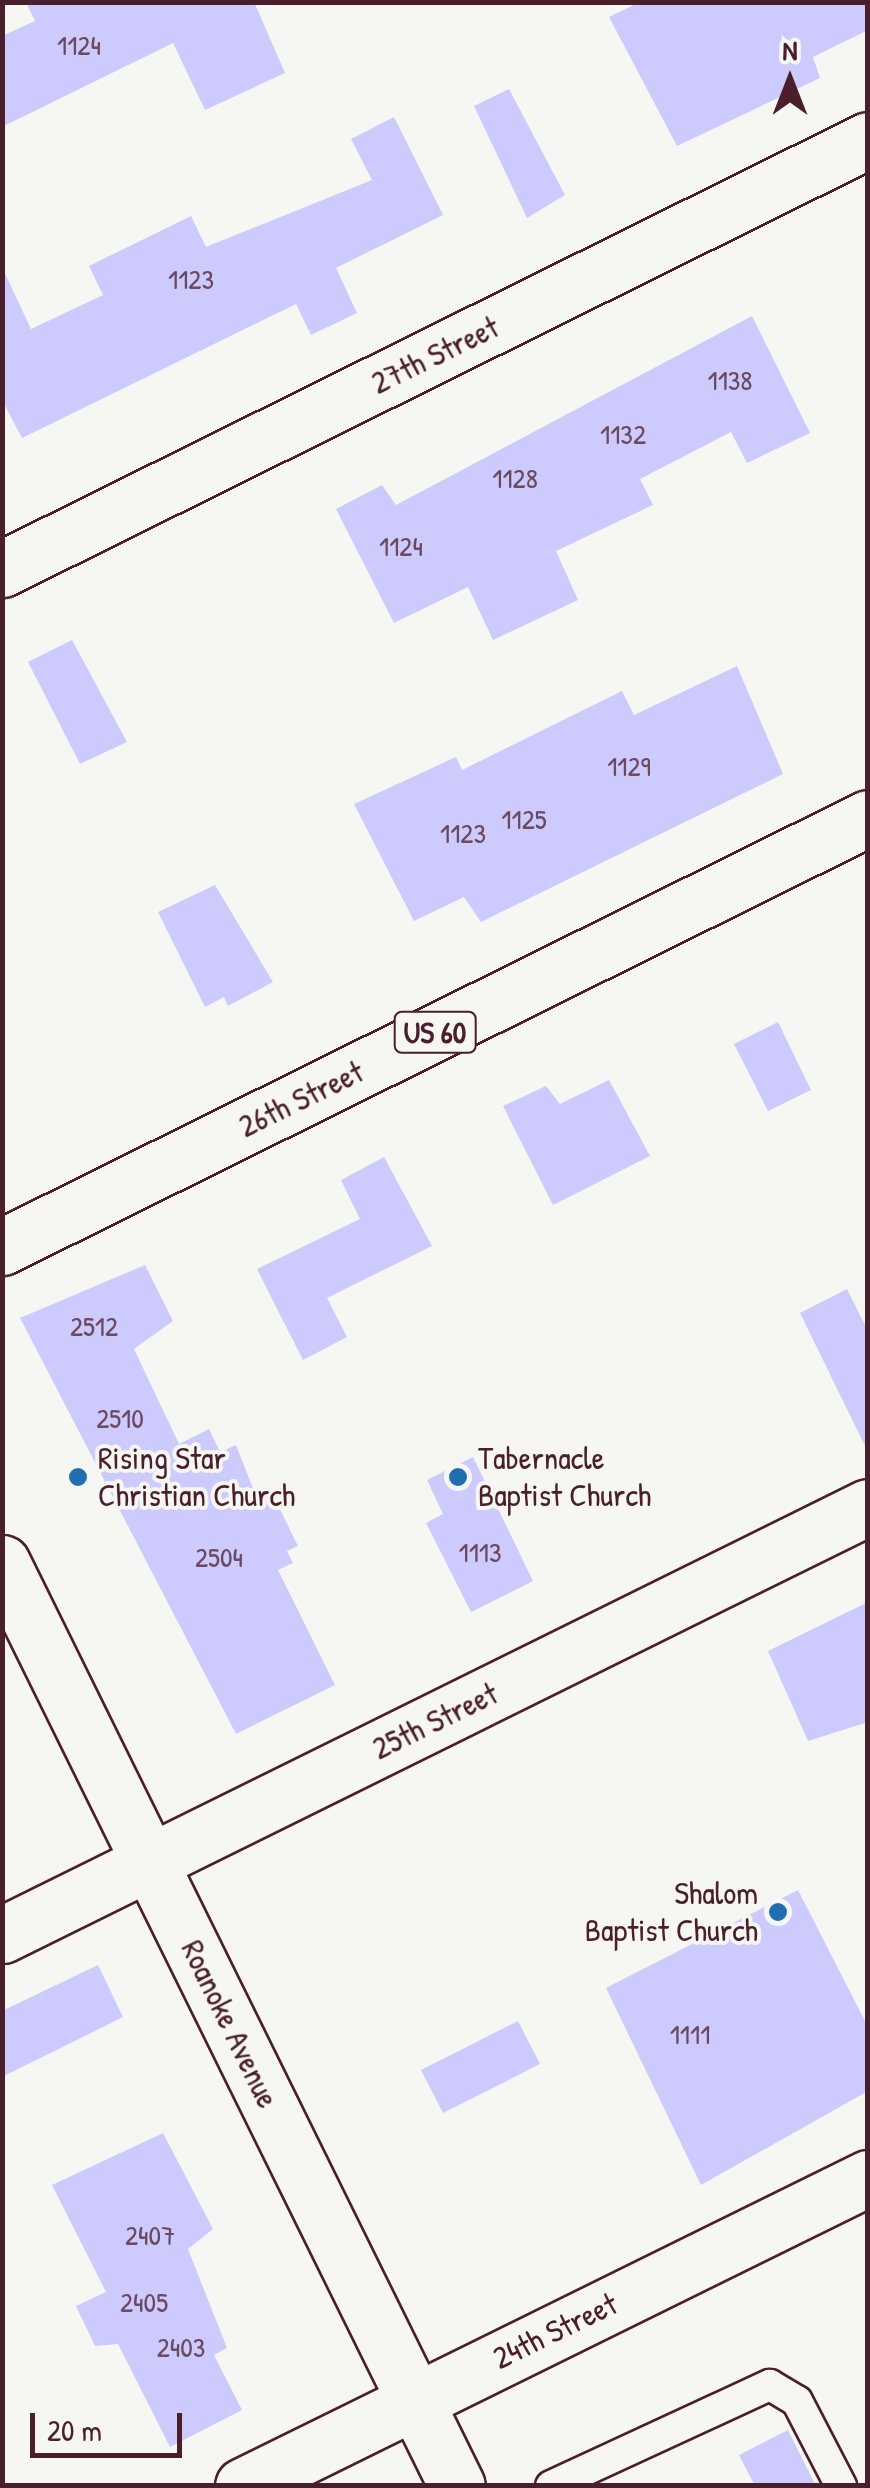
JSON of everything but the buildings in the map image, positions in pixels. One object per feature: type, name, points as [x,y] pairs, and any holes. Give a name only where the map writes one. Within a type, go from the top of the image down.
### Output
[{"type":"main road","name":"27th Street","points":[[2,569],[868,140]]},
{"type":"main road","name":"26th Street","points":[[2,1247],[868,818]]},
{"type":"main road","name":"25th Street","points":[[2,1935],[868,1507]]},
{"type":"main road","name":"Roanoke Avenue","points":[[2,1563],[457,2486]]},
{"type":"main road","name":"24th Street","points":[[243,2486],[868,2178]]},
{"type":"lane","points":[[551,2486],[770,2385],[797,2401],[841,2486]]},
{"type":"place","name":"Rising Star Christian Church","points":[[78,1477]]},
{"type":"place","name":"Tabernacle Baptist Church","points":[[458,1477]]},
{"type":"place","name":"Shalom Baptist Church","points":[[778,1912]]}]
